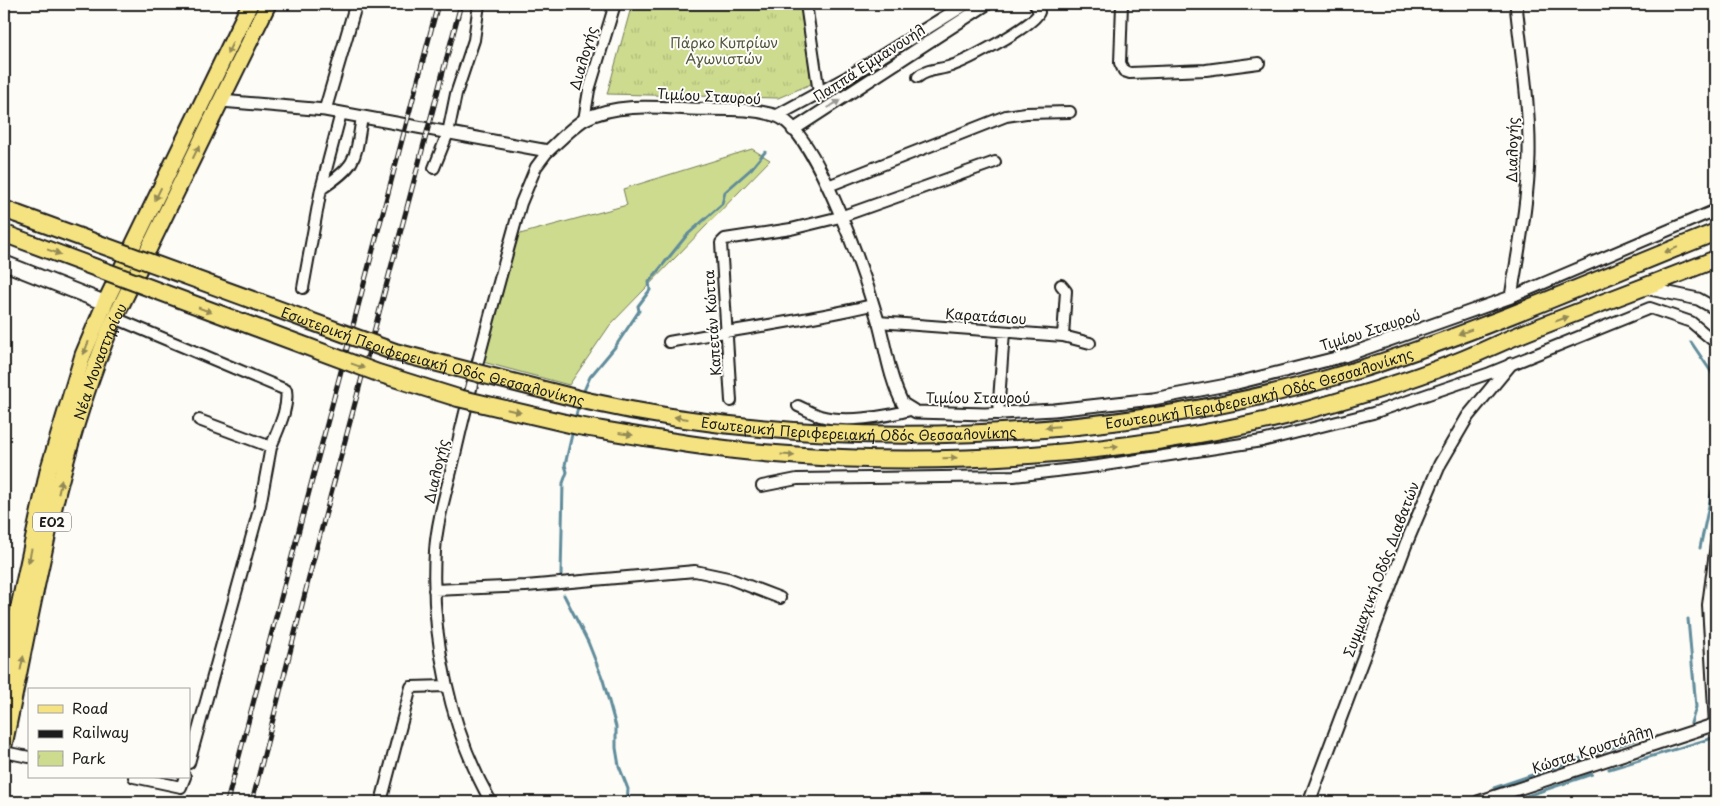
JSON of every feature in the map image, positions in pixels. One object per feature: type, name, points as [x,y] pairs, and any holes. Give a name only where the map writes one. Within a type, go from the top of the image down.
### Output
[{"type":"highway","name":"Εσωτερική Περιφερειακή Οδός Θεσσαλονίκης","points":[[10,211],[395,352],[621,409],[744,426],[865,434],[999,432],[1116,421],[1207,406],[1284,390],[1351,372],[1481,326],[1716,232]]},
{"type":"highway","name":"Εσωτερική Περιφερειακή Οδός Θεσσαλονίκης","points":[[6,235],[378,373],[458,398],[578,426],[776,454],[848,458],[952,458],[1115,446],[1206,432],[1286,416],[1372,391],[1459,362],[1516,336],[1645,288],[1716,259]]},
{"type":"main road","name":"Νέα Μοναστηρίου","points":[[4,676],[56,440],[83,355],[104,303],[250,4]]},
{"type":"main road","name":"Νέα Μοναστηρίου","points":[[4,744],[69,448],[94,369],[115,318],[268,4]]},
{"type":"main road","points":[[4,263],[104,303]]},
{"type":"street","points":[[326,110],[356,4]]},
{"type":"street","points":[[434,168],[448,132],[456,94],[477,31],[478,4]]},
{"type":"street","name":"Διαλογής","points":[[584,120],[589,90],[615,4]]},
{"type":"street","points":[[806,4],[819,93]]},
{"type":"street","name":"Παππά Εμμανουήλ","points":[[776,116],[819,93],[966,4]]},
{"type":"street","name":"Παππά Εμμανουήλ","points":[[793,130],[987,4]]},
{"type":"street","points":[[918,77],[923,72],[955,65],[1002,41],[1035,19],[1039,12],[1035,4]]},
{"type":"street","points":[[1122,4],[1120,63],[1124,71],[1130,73],[1206,70],[1259,63]]},
{"type":"street","name":"Διαλογής","points":[[1511,297],[1528,180],[1529,154],[1526,100],[1516,4]]},
{"type":"street","points":[[221,102],[326,110],[548,151]]},
{"type":"street","name":"Τιμίου Σταυρού","points":[[548,151],[584,120],[610,110],[656,107],[754,112],[776,116],[793,130],[811,153],[828,186],[878,322],[899,397],[910,410],[916,412],[998,414],[1054,410],[1153,399],[1237,383],[1344,356],[1511,297]]},
{"type":"street","points":[[828,186],[1006,116],[1026,113],[1070,112]]},
{"type":"street","points":[[303,288],[321,189],[341,113]]},
{"type":"street","points":[[321,189],[346,172],[352,163],[356,153],[362,117]]},
{"type":"street","name":"Διαλογής","points":[[491,802],[475,769],[447,686],[442,665],[434,590],[438,529],[460,432],[521,203],[532,174],[548,151]]},
{"type":"street","points":[[840,217],[995,162]]},
{"type":"street","points":[[1511,297],[1716,210]]},
{"type":"street","name":"Καπετάν Κώττα","points":[[731,401],[728,330],[720,243],[725,239],[791,229],[840,217]]},
{"type":"street","points":[[1061,285],[1066,291],[1063,336]]},
{"type":"street","points":[[1645,288],[1698,300],[1716,309]]},
{"type":"street","points":[[669,342],[728,330],[823,316],[872,305]]},
{"type":"street","points":[[762,486],[797,480],[1014,476],[1098,466],[1262,441],[1373,413],[1511,364],[1650,308],[1691,322],[1716,343]]},
{"type":"street","points":[[115,318],[286,390],[287,397],[271,447],[260,506],[190,759]]},
{"type":"street","name":"Καρατάσιου","points":[[878,322],[1063,336],[1090,343]]},
{"type":"street","points":[[998,414],[1004,332]]},
{"type":"street","name":"Συμμαχική Οδός Διαβατών","points":[[1309,802],[1406,544],[1440,464],[1468,416],[1511,364]]},
{"type":"street","points":[[798,406],[820,416],[835,418],[884,417],[910,410]]},
{"type":"street","points":[[199,420],[271,447]]},
{"type":"street","points":[[1715,724],[1708,605],[1716,544]]},
{"type":"street","points":[[434,590],[536,585],[695,572],[728,578],[780,598]]},
{"type":"street","points":[[381,802],[411,687],[447,686]]},
{"type":"street","name":"Κώστα Κρυστάλλη","points":[[1478,802],[1715,724]]},
{"type":"street","points":[[4,752],[28,757]]},
{"type":"street","points":[[139,778],[181,787],[185,778]]},
{"type":"green space","name":"Πάρκο Κυπρίων Αγωνιστών","points":[[632,4],[802,4],[811,84],[778,98],[607,94]]},
{"type":"green space","points":[[752,149],[770,160],[610,325],[569,385],[479,361],[509,237],[627,205],[623,189]]},
{"type":"waterway","points":[[582,395],[590,377],[615,347],[639,311],[638,306],[650,290],[649,282],[687,235],[722,204],[725,192],[751,169],[765,152]]},
{"type":"waterway","points":[[1691,342],[1716,379]]},
{"type":"waterway","points":[[575,419],[579,404]]},
{"type":"waterway","points":[[561,575],[563,483],[567,472],[565,465],[573,430]]},
{"type":"waterway","points":[[1700,548],[1716,472]]},
{"type":"waterway","points":[[564,595],[588,642],[603,680],[616,727],[616,748],[619,766],[628,789],[627,802]]},
{"type":"waterway","points":[[1688,619],[1696,707],[1691,723]]},
{"type":"waterway","points":[[1609,769],[1716,737]]},
{"type":"waterway","points":[[1494,788],[1637,739]]},
{"type":"waterway","points":[[1509,802],[1592,774]]},
{"type":"railway","points":[[227,802],[438,4]]},
{"type":"railway","points":[[252,802],[316,550],[461,4]]}]
